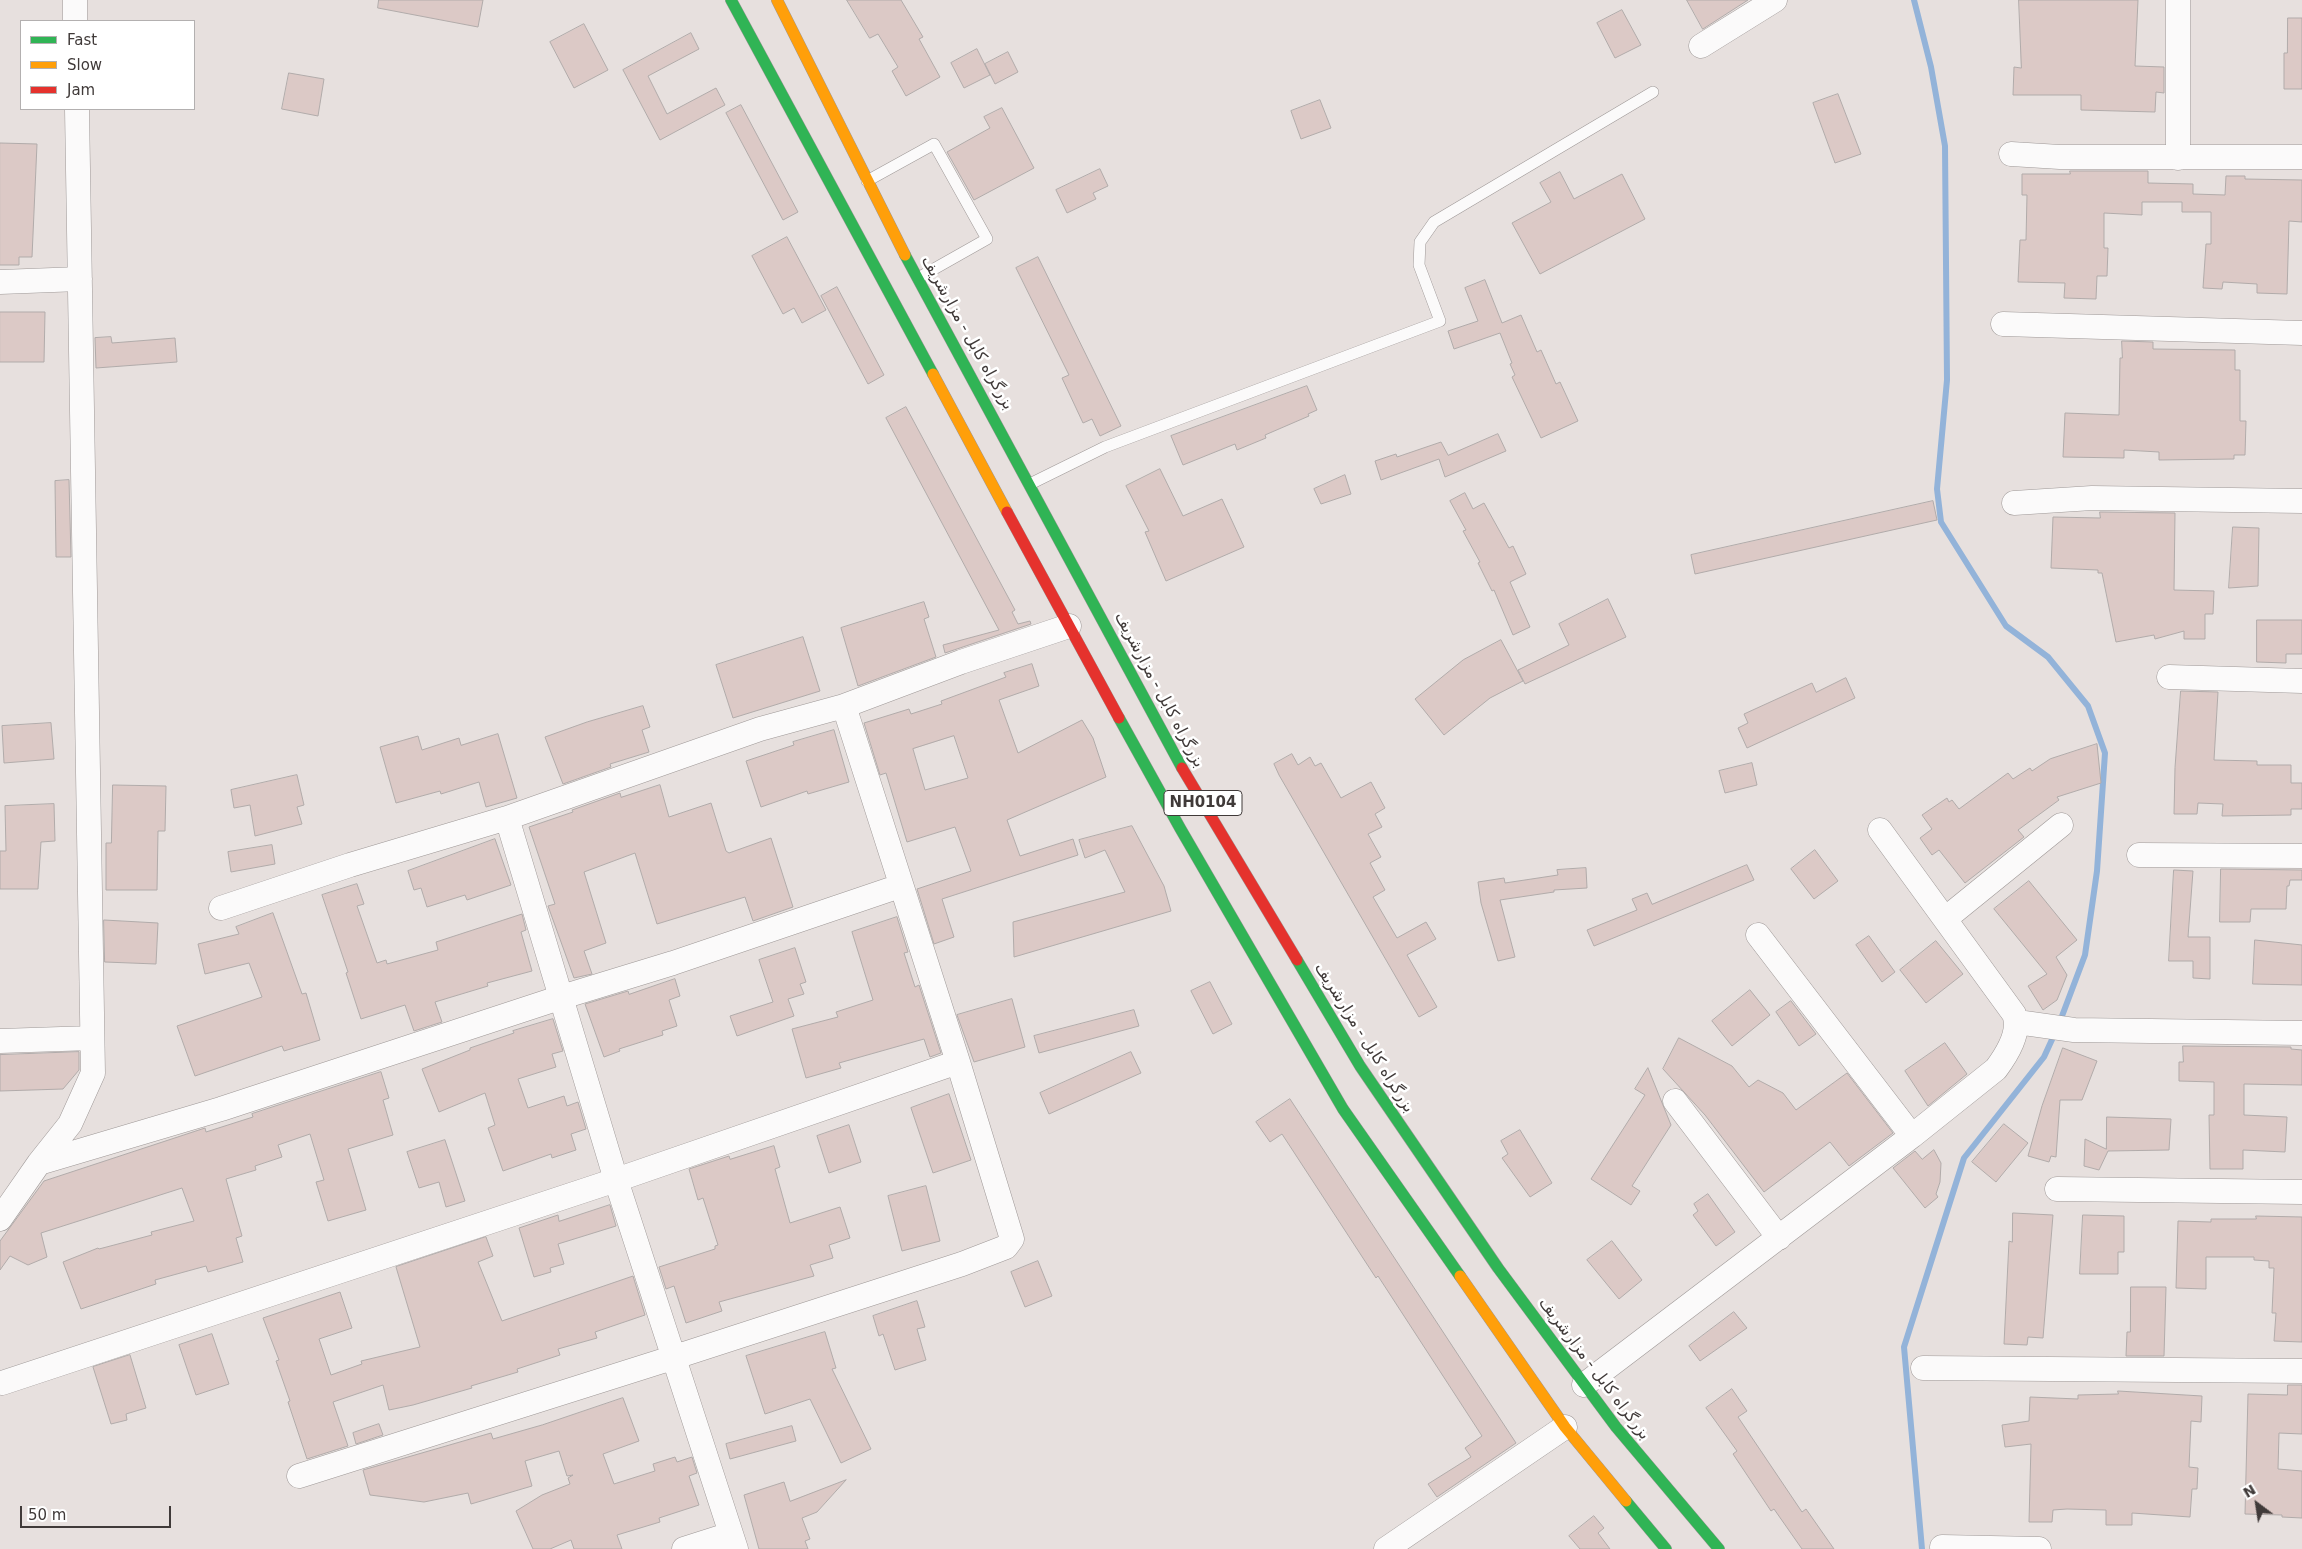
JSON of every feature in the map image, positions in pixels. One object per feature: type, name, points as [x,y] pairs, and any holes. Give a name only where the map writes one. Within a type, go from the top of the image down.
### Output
[{"type":"highway","name":"NH0104","points":[[731,0],[890,295],[1008,496],[1069,626],[1243,928],[1343,1108],[1565,1427],[1666,1549]]},
{"type":"highway","name":"بزرگراه کابل - مزارشریف","points":[[777,0],[866,181],[911,282],[1030,484],[1182,768],[1265,915],[1360,1066],[1498,1268],[1584,1385],[1612,1429],[1718,1549]]},
{"type":"highway","points":[[890,295],[911,282]]},
{"type":"highway","points":[[1008,496],[1030,484]]},
{"type":"highway","points":[[1583,1450],[1596,1441]]},
{"type":"street","points":[[75,0],[75,20]]},
{"type":"street","points":[[1701,46],[1775,0]]},
{"type":"street","points":[[2178,0],[2178,158]]},
{"type":"street","points":[[0,1218],[39,1163],[70,1124],[93,1073],[77,110]]},
{"type":"street","points":[[2011,154],[2060,157],[2302,157]]},
{"type":"street","points":[[0,282],[80,279]]},
{"type":"street","points":[[2004,324],[2302,334]]},
{"type":"street","points":[[2014,503],[2092,498],[2302,502]]},
{"type":"street","points":[[221,908],[350,865],[507,818],[760,729],[844,706],[961,662],[1069,626]]},
{"type":"street","points":[[2169,677],[2302,681]]},
{"type":"street","points":[[299,1476],[953,1267],[1006,1246],[1012,1239],[958,1062],[900,886],[844,706]]},
{"type":"street","points":[[507,818],[616,1180],[734,1542],[684,1549]]},
{"type":"street","points":[[1945,919],[2061,825]]},
{"type":"street","points":[[1880,830],[2014,1014],[2025,1023],[2074,1030],[2302,1033]]},
{"type":"street","points":[[2140,856],[2302,856]]},
{"type":"street","points":[[39,1163],[221,1109],[562,997],[673,963],[900,886]]},
{"type":"street","points":[[1758,935],[1912,1136]]},
{"type":"street","points":[[1584,1385],[1912,1136],[1996,1069],[2025,1023]]},
{"type":"street","points":[[0,1041],[92,1038]]},
{"type":"street","points":[[2,1383],[616,1180],[958,1062]]},
{"type":"street","points":[[1675,1101],[1778,1238]]},
{"type":"street","points":[[2057,1189],[2302,1192]]},
{"type":"street","points":[[1923,1368],[2302,1371]]},
{"type":"street","points":[[1386,1549],[1565,1427]]},
{"type":"street","points":[[1942,1547],[2039,1549]]},
{"type":"lane","points":[[1030,484],[1105,447],[1440,322],[1419,264],[1420,242],[1434,222],[1653,92]]},
{"type":"lane","points":[[866,181],[934,144],[987,238],[911,282]]},
{"type":"building","points":[[379,0],[483,0],[478,27],[378,8]]},
{"type":"building","points":[[847,0],[901,0],[923,37],[919,39],[940,77],[906,96],[892,71],[898,67],[878,34],[870,38]]},
{"type":"building","points":[[1687,0],[1748,0],[1703,29]]},
{"type":"building","points":[[2019,0],[2138,0],[2135,66],[2164,67],[2164,93],[2156,92],[2155,112],[2081,110],[2081,95],[2013,95],[2014,67],[2021,68]]},
{"type":"building","points":[[1622,10],[1641,45],[1615,58],[1597,23]]},
{"type":"building","points":[[2288,18],[2302,18],[2302,89],[2284,89],[2284,53],[2287,53]]},
{"type":"building","points":[[584,24],[608,70],[574,88],[550,42]]},
{"type":"building","points":[[691,33],[699,49],[648,76],[667,114],[716,88],[725,105],[660,140],[623,70]]},
{"type":"building","points":[[977,49],[990,75],[964,88],[951,63]]},
{"type":"building","points":[[1008,52],[1018,72],[995,84],[985,64]]},
{"type":"building","points":[[289,73],[324,79],[318,116],[282,109]]},
{"type":"building","points":[[1838,94],[1861,154],[1835,163],[1813,103]]},
{"type":"building","points":[[1320,100],[1331,128],[1301,139],[1291,111]]},
{"type":"building","points":[[741,105],[798,212],[783,220],[726,113]]},
{"type":"building","points":[[1002,108],[1034,168],[974,200],[947,152],[990,128],[984,117]]},
{"type":"building","points":[[0,143],[37,144],[32,257],[19,257],[19,265],[0,265]]},
{"type":"building","points":[[1100,169],[1108,186],[1093,193],[1096,199],[1067,213],[1056,190]]},
{"type":"building","points":[[2070,171],[2148,171],[2148,183],[2193,184],[2193,194],[2225,195],[2226,176],[2245,176],[2245,179],[2302,180],[2302,222],[2289,221],[2287,294],[2257,293],[2257,284],[2223,282],[2222,289],[2203,288],[2206,244],[2211,244],[2211,212],[2182,212],[2182,202],[2142,202],[2142,215],[2104,213],[2104,248],[2108,248],[2107,276],[2097,276],[2096,299],[2064,298],[2065,283],[2018,282],[2020,240],[2026,240],[2027,195],[2022,195],[2022,174],[2070,174]]},
{"type":"building","points":[[1560,172],[1574,199],[1622,174],[1645,219],[1540,274],[1512,223],[1551,202],[1540,183]]},
{"type":"building","points":[[787,237],[826,310],[802,323],[794,308],[783,314],[752,256]]},
{"type":"building","points":[[1038,257],[1121,426],[1100,436],[1092,419],[1083,423],[1062,378],[1069,375],[1016,268]]},
{"type":"building","points":[[1485,280],[1502,323],[1521,315],[1537,352],[1541,350],[1556,384],[1560,382],[1578,421],[1541,438],[1512,377],[1515,375],[1510,364],[1512,363],[1500,333],[1454,349],[1448,331],[1478,321],[1465,288]]},
{"type":"building","points":[[837,287],[884,375],[868,384],[821,296]]},
{"type":"building","points":[[0,312],[45,312],[44,362],[0,362]]},
{"type":"building","points":[[111,337],[112,343],[175,338],[177,362],[96,368],[95,338]]},
{"type":"building","points":[[2122,341],[2153,342],[2153,349],[2235,350],[2235,370],[2240,370],[2240,421],[2246,421],[2245,455],[2234,455],[2234,459],[2159,460],[2159,452],[2124,450],[2124,458],[2063,457],[2065,413],[2119,415]]},
{"type":"building","points":[[1307,386],[1317,410],[1308,414],[1309,416],[1265,435],[1266,438],[1237,450],[1235,444],[1183,465],[1171,436]]},
{"type":"building","points":[[906,407],[1015,610],[1012,612],[1018,624],[1030,621],[1031,624],[945,653],[943,645],[999,630],[886,418]]},
{"type":"building","points":[[1498,434],[1506,451],[1445,477],[1439,459],[1381,480],[1375,461],[1396,454],[1397,457],[1441,442],[1448,455]]},
{"type":"building","points":[[1160,469],[1183,516],[1222,499],[1244,547],[1166,581],[1145,532],[1149,531],[1126,486]]},
{"type":"building","points":[[1345,475],[1351,494],[1321,504],[1314,489]]},
{"type":"building","points":[[69,480],[71,557],[56,557],[55,481]]},
{"type":"building","points":[[1465,493],[1473,509],[1484,503],[1509,548],[1513,546],[1526,574],[1510,582],[1530,627],[1513,635],[1494,590],[1492,591],[1478,563],[1480,562],[1463,531],[1466,530],[1450,501]]},
{"type":"building","points":[[1933,501],[1937,520],[1695,574],[1691,555]]},
{"type":"building","points":[[2100,512],[2175,513],[2174,590],[2214,591],[2213,614],[2205,614],[2205,639],[2184,639],[2184,631],[2155,639],[2154,635],[2116,642],[2102,573],[2098,573],[2098,570],[2051,568],[2053,517],[2100,518]]},
{"type":"building","points":[[2233,527],[2259,528],[2258,586],[2229,588]]},
{"type":"building","points":[[1608,599],[1626,637],[1525,684],[1518,670],[1569,645],[1559,624]]},
{"type":"building","points":[[924,602],[929,617],[924,619],[936,657],[858,686],[841,628]]},
{"type":"building","points":[[2257,620],[2302,620],[2302,654],[2286,654],[2286,663],[2257,662]]},
{"type":"building","points":[[803,637],[820,691],[733,718],[716,665]]},
{"type":"building","points":[[1501,640],[1523,681],[1490,698],[1444,735],[1415,699],[1463,660]]},
{"type":"building","points":[[1032,664],[1039,686],[999,700],[1018,753],[1082,720],[1093,738],[1106,777],[1007,820],[1020,856],[1073,839],[1078,855],[942,899],[954,937],[934,944],[917,889],[971,871],[955,827],[907,842],[886,773],[880,775],[864,723],[909,709],[911,714],[942,704],[941,701],[1006,677],[1004,673]],"holes":[[[954,736],[968,778],[925,790],[913,749]]]},
{"type":"building","points":[[1846,678],[1855,698],[1747,748],[1738,728],[1748,723],[1744,714],[1812,683],[1816,692]]},
{"type":"building","points":[[2181,691],[2218,692],[2214,760],[2257,761],[2257,765],[2291,765],[2291,783],[2302,783],[2302,809],[2291,809],[2291,815],[2222,816],[2223,804],[2198,803],[2197,814],[2174,814],[2175,768]]},
{"type":"building","points":[[643,706],[650,727],[642,730],[649,752],[610,764],[611,767],[563,784],[545,737],[587,722]]},
{"type":"building","points":[[51,723],[54,759],[4,763],[2,726]]},
{"type":"building","points":[[834,730],[849,782],[808,794],[807,791],[761,807],[746,761],[794,745],[793,742]]},
{"type":"building","points":[[498,734],[517,798],[486,807],[479,782],[441,794],[440,791],[396,803],[380,747],[418,736],[422,750],[459,738],[461,745]]},
{"type":"building","points":[[2097,744],[2101,783],[2057,797],[2059,800],[2018,830],[2024,837],[1965,883],[1939,850],[1932,855],[1920,838],[1932,829],[1922,815],[1947,798],[1949,802],[1952,800],[1959,809],[2008,773],[2013,779],[2030,768],[2032,771],[2050,759]]},
{"type":"building","points":[[1292,754],[1298,765],[1310,757],[1315,766],[1321,763],[1341,798],[1371,782],[1385,808],[1375,814],[1382,827],[1368,834],[1381,857],[1370,863],[1385,890],[1373,897],[1397,938],[1426,922],[1436,939],[1407,955],[1437,1007],[1419,1017],[1279,775],[1274,764]]},
{"type":"building","points":[[1752,763],[1757,785],[1725,793],[1719,771]]},
{"type":"building","points":[[297,775],[304,805],[297,807],[302,824],[255,836],[250,805],[234,808],[231,790]]},
{"type":"building","points":[[113,785],[166,786],[165,831],[158,831],[157,890],[106,890],[106,843],[111,843]]},
{"type":"building","points":[[660,785],[669,817],[711,803],[726,851],[729,853],[771,838],[793,907],[753,921],[745,897],[657,924],[635,853],[584,872],[606,943],[584,951],[592,974],[574,978],[548,906],[555,904],[529,827],[620,793],[621,797]]},
{"type":"building","points":[[54,804],[55,841],[41,842],[38,889],[0,889],[0,851],[6,851],[5,806]]},
{"type":"building","points":[[1132,826],[1164,886],[1171,911],[1014,957],[1013,922],[1125,892],[1105,850],[1085,858],[1079,840]]},
{"type":"building","points":[[495,839],[511,885],[467,900],[465,895],[427,907],[421,888],[414,890],[408,871]]},
{"type":"building","points":[[272,845],[275,864],[231,872],[228,852]]},
{"type":"building","points":[[1815,850],[1838,881],[1814,899],[1791,869]]},
{"type":"building","points":[[1747,865],[1754,880],[1594,946],[1587,930],[1637,910],[1632,899],[1647,893],[1652,904]]},
{"type":"building","points":[[1586,868],[1587,888],[1554,890],[1554,892],[1500,900],[1515,957],[1498,961],[1481,903],[1478,882],[1504,878],[1505,883],[1558,875],[1557,870]]},
{"type":"building","points":[[2221,869],[2302,870],[2302,880],[2290,880],[2289,886],[2287,886],[2286,909],[2251,909],[2250,922],[2220,922]]},
{"type":"building","points":[[2174,870],[2193,871],[2188,937],[2210,937],[2210,979],[2193,978],[2193,961],[2169,961]]},
{"type":"building","points":[[2029,881],[2077,940],[2056,957],[2067,975],[2057,1000],[2043,1010],[2028,986],[2047,974],[1994,909]]},
{"type":"building","points":[[357,884],[364,904],[357,906],[377,963],[386,960],[387,964],[438,950],[436,942],[522,914],[526,930],[521,932],[532,971],[487,983],[488,986],[435,1002],[442,1022],[414,1031],[405,1005],[361,1019],[346,973],[348,972],[322,895]]},
{"type":"building","points":[[273,913],[302,994],[306,993],[320,1040],[284,1051],[282,1046],[195,1076],[177,1026],[262,997],[249,963],[205,974],[198,944],[239,934],[236,927]]},
{"type":"building","points":[[897,917],[908,952],[904,953],[915,987],[919,985],[941,1053],[930,1057],[924,1039],[839,1063],[841,1068],[806,1078],[792,1029],[838,1017],[836,1012],[873,1000],[852,932]]},
{"type":"building","points":[[104,920],[158,923],[156,964],[105,962]]},
{"type":"building","points":[[1869,936],[1895,972],[1882,982],[1856,945]]},
{"type":"building","points":[[2255,940],[2302,945],[2302,985],[2253,984]]},
{"type":"building","points":[[1936,941],[1963,974],[1926,1003],[1900,970]]},
{"type":"building","points":[[795,948],[806,982],[800,984],[804,994],[788,999],[794,1016],[737,1036],[730,1016],[773,1002],[759,960]]},
{"type":"building","points":[[675,979],[680,996],[669,1000],[677,1026],[662,1031],[663,1035],[619,1049],[620,1051],[604,1057],[585,1004],[628,991],[629,994]]},
{"type":"building","points":[[1210,982],[1232,1024],[1213,1034],[1191,991]]},
{"type":"building","points":[[1750,990],[1770,1015],[1732,1046],[1712,1021]]},
{"type":"building","points":[[1012,999],[1025,1047],[974,1062],[957,1015]]},
{"type":"building","points":[[1791,1001],[1816,1034],[1799,1046],[1776,1012]]},
{"type":"building","points":[[1134,1010],[1139,1026],[1039,1053],[1034,1036]]},
{"type":"building","points":[[553,1019],[563,1051],[552,1054],[556,1067],[518,1079],[528,1108],[564,1096],[567,1106],[578,1102],[586,1129],[571,1134],[576,1150],[552,1158],[551,1154],[503,1171],[488,1128],[495,1125],[485,1093],[439,1112],[422,1069],[470,1050],[470,1048],[514,1033],[513,1031]]},
{"type":"building","points":[[1679,1038],[1732,1066],[1749,1087],[1758,1080],[1783,1093],[1796,1110],[1847,1073],[1893,1133],[1849,1166],[1830,1142],[1764,1192],[1705,1115],[1663,1069]]},
{"type":"building","points":[[1945,1043],[1967,1074],[1928,1106],[1905,1071]]},
{"type":"building","points":[[2183,1046],[2291,1047],[2291,1049],[2302,1050],[2302,1085],[2244,1084],[2244,1115],[2287,1117],[2285,1152],[2243,1150],[2243,1169],[2210,1169],[2209,1115],[2214,1115],[2214,1082],[2179,1081],[2179,1062],[2183,1062]]},
{"type":"building","points":[[2063,1048],[2097,1061],[2082,1100],[2060,1100],[2056,1157],[2051,1156],[2049,1162],[2028,1156],[2042,1106]]},
{"type":"building","points":[[79,1052],[79,1070],[63,1089],[0,1091],[0,1055]]},
{"type":"building","points":[[1131,1052],[1141,1073],[1049,1114],[1040,1093]]},
{"type":"building","points":[[1648,1068],[1671,1125],[1632,1186],[1640,1191],[1631,1205],[1591,1179],[1645,1095],[1635,1089]]},
{"type":"building","points":[[381,1072],[389,1098],[383,1100],[393,1135],[348,1149],[366,1210],[328,1221],[316,1182],[324,1180],[310,1134],[278,1145],[282,1157],[255,1166],[256,1170],[226,1179],[242,1236],[236,1238],[243,1262],[208,1272],[206,1266],[155,1280],[156,1284],[81,1309],[63,1262],[98,1248],[152,1235],[151,1232],[194,1221],[182,1188],[41,1233],[47,1257],[28,1265],[10,1256],[0,1270],[0,1241],[44,1181],[205,1128],[206,1132],[253,1117],[252,1114]]},
{"type":"building","points":[[949,1094],[971,1160],[933,1173],[911,1108]]},
{"type":"building","points":[[1290,1099],[1516,1443],[1437,1497],[1428,1484],[1471,1457],[1465,1448],[1482,1436],[1378,1276],[1376,1278],[1282,1134],[1270,1142],[1256,1122]]},
{"type":"building","points":[[2107,1117],[2171,1119],[2169,1150],[2108,1151],[2099,1170],[2084,1166],[2085,1139],[2106,1149]]},
{"type":"building","points":[[2004,1124],[2028,1143],[1996,1182],[1972,1162]]},
{"type":"building","points":[[849,1125],[861,1162],[829,1173],[817,1136]]},
{"type":"building","points":[[1520,1130],[1552,1183],[1530,1197],[1502,1158],[1508,1154],[1501,1141]]},
{"type":"building","points":[[445,1140],[465,1201],[446,1207],[439,1182],[419,1188],[407,1152]]},
{"type":"building","points":[[774,1146],[780,1167],[775,1169],[790,1223],[840,1207],[850,1238],[829,1245],[833,1258],[810,1265],[814,1276],[719,1302],[722,1311],[686,1323],[674,1286],[666,1289],[659,1267],[715,1249],[715,1246],[718,1245],[703,1198],[698,1200],[689,1169],[729,1156],[730,1159]]},
{"type":"building","points":[[1934,1150],[1941,1163],[1940,1182],[1936,1194],[1938,1197],[1925,1208],[1893,1168],[1915,1151],[1922,1159]]},
{"type":"building","points":[[926,1186],[940,1241],[902,1251],[888,1196]]},
{"type":"building","points":[[1708,1194],[1735,1232],[1716,1246],[1693,1215],[1698,1211],[1694,1204]]},
{"type":"building","points":[[610,1205],[616,1226],[558,1244],[564,1264],[550,1268],[551,1272],[534,1277],[519,1228],[558,1215],[559,1221]]},
{"type":"building","points":[[2013,1213],[2053,1215],[2043,1338],[2028,1337],[2027,1345],[2004,1344],[2009,1241],[2012,1242]]},
{"type":"building","points":[[2083,1215],[2124,1216],[2124,1252],[2118,1252],[2118,1274],[2080,1274]]},
{"type":"building","points":[[2256,1216],[2302,1217],[2302,1342],[2274,1341],[2276,1313],[2272,1313],[2274,1268],[2269,1268],[2269,1261],[2254,1260],[2254,1257],[2206,1257],[2206,1289],[2176,1288],[2178,1221],[2211,1222],[2211,1219],[2256,1219]]},
{"type":"building","points":[[486,1237],[493,1256],[478,1262],[502,1321],[633,1276],[645,1315],[595,1332],[597,1338],[558,1349],[560,1355],[517,1369],[518,1372],[413,1405],[389,1410],[383,1385],[333,1402],[348,1446],[307,1459],[276,1361],[279,1360],[263,1318],[340,1292],[352,1328],[319,1339],[331,1375],[362,1364],[361,1361],[420,1347],[396,1267]]},
{"type":"building","points":[[1612,1241],[1642,1280],[1619,1299],[1587,1260]]},
{"type":"building","points":[[1038,1261],[1052,1296],[1025,1307],[1011,1272]]},
{"type":"building","points":[[2131,1287],[2166,1287],[2164,1356],[2126,1356],[2127,1332],[2130,1332]]},
{"type":"building","points":[[917,1301],[925,1327],[917,1329],[926,1360],[895,1370],[883,1334],[879,1336],[873,1316]]},
{"type":"building","points":[[1734,1312],[1747,1328],[1700,1361],[1689,1346]]},
{"type":"building","points":[[825,1332],[836,1368],[832,1369],[871,1449],[841,1463],[810,1399],[765,1414],[746,1356]]},
{"type":"building","points":[[212,1334],[229,1384],[196,1395],[179,1345]]},
{"type":"building","points":[[130,1355],[146,1408],[126,1414],[127,1420],[111,1424],[93,1367]]},
{"type":"building","points":[[2288,1385],[2302,1385],[2302,1434],[2279,1433],[2278,1469],[2302,1471],[2302,1518],[2282,1517],[2282,1515],[2245,1514],[2248,1394],[2287,1395]]},
{"type":"building","points":[[1732,1389],[1747,1411],[1738,1417],[1802,1512],[1806,1509],[1834,1549],[1802,1549],[1774,1509],[1771,1511],[1733,1454],[1737,1451],[1706,1408]]},
{"type":"building","points":[[2118,1391],[2202,1396],[2201,1422],[2191,1421],[2189,1467],[2198,1468],[2197,1489],[2192,1489],[2190,1517],[2132,1513],[2132,1525],[2106,1525],[2106,1510],[2067,1509],[2053,1510],[2052,1522],[2029,1522],[2031,1444],[2005,1447],[2002,1425],[2029,1421],[2030,1397],[2078,1399],[2078,1395],[2118,1394]]},
{"type":"building","points":[[623,1398],[639,1441],[603,1454],[614,1484],[655,1471],[653,1464],[675,1457],[677,1462],[692,1457],[697,1473],[689,1476],[699,1505],[659,1518],[660,1522],[617,1535],[622,1549],[574,1549],[571,1540],[550,1549],[533,1549],[516,1511],[542,1495],[570,1484],[568,1478],[573,1475],[567,1476],[559,1451],[525,1461],[532,1486],[471,1504],[468,1493],[424,1502],[370,1495],[363,1470],[491,1433],[493,1439]]},
{"type":"building","points":[[379,1424],[383,1435],[356,1444],[353,1433]]},
{"type":"building","points":[[792,1426],[796,1441],[730,1459],[726,1444]]},
{"type":"building","points":[[846,1480],[817,1512],[802,1518],[810,1539],[805,1541],[808,1549],[759,1549],[744,1495],[784,1482],[790,1501]]},
{"type":"building","points":[[1594,1516],[1604,1528],[1598,1533],[1610,1549],[1580,1549],[1569,1536]]},
{"type":"waterway","points":[[1914,0],[1931,67],[1945,146],[1947,380],[1937,489],[1941,522],[2006,626],[2048,657],[2088,706],[2105,753],[2097,871],[2085,955],[2059,1024]]},
{"type":"waterway","points":[[1922,1549],[1904,1347],[1964,1158],[2044,1057],[2055,1033]]},
{"type":"traffic: fast","points":[[731,0],[933,374]]},
{"type":"traffic: fast","points":[[905,255],[1182,768]]},
{"type":"traffic: fast","points":[[1119,718],[1180,828],[1343,1109],[1460,1276]]},
{"type":"traffic: fast","points":[[1297,960],[1360,1066],[1498,1268],[1616,1427],[1719,1549]]},
{"type":"traffic: fast","points":[[1626,1501],[1666,1549]]},
{"type":"traffic: slow","points":[[777,0],[905,255]]},
{"type":"traffic: slow","points":[[933,374],[1007,512]]},
{"type":"traffic: slow","points":[[1460,1276],[1565,1427],[1626,1501]]},
{"type":"traffic: jam","points":[[1007,512],[1119,718]]},
{"type":"traffic: jam","points":[[1182,768],[1297,960]]}]
